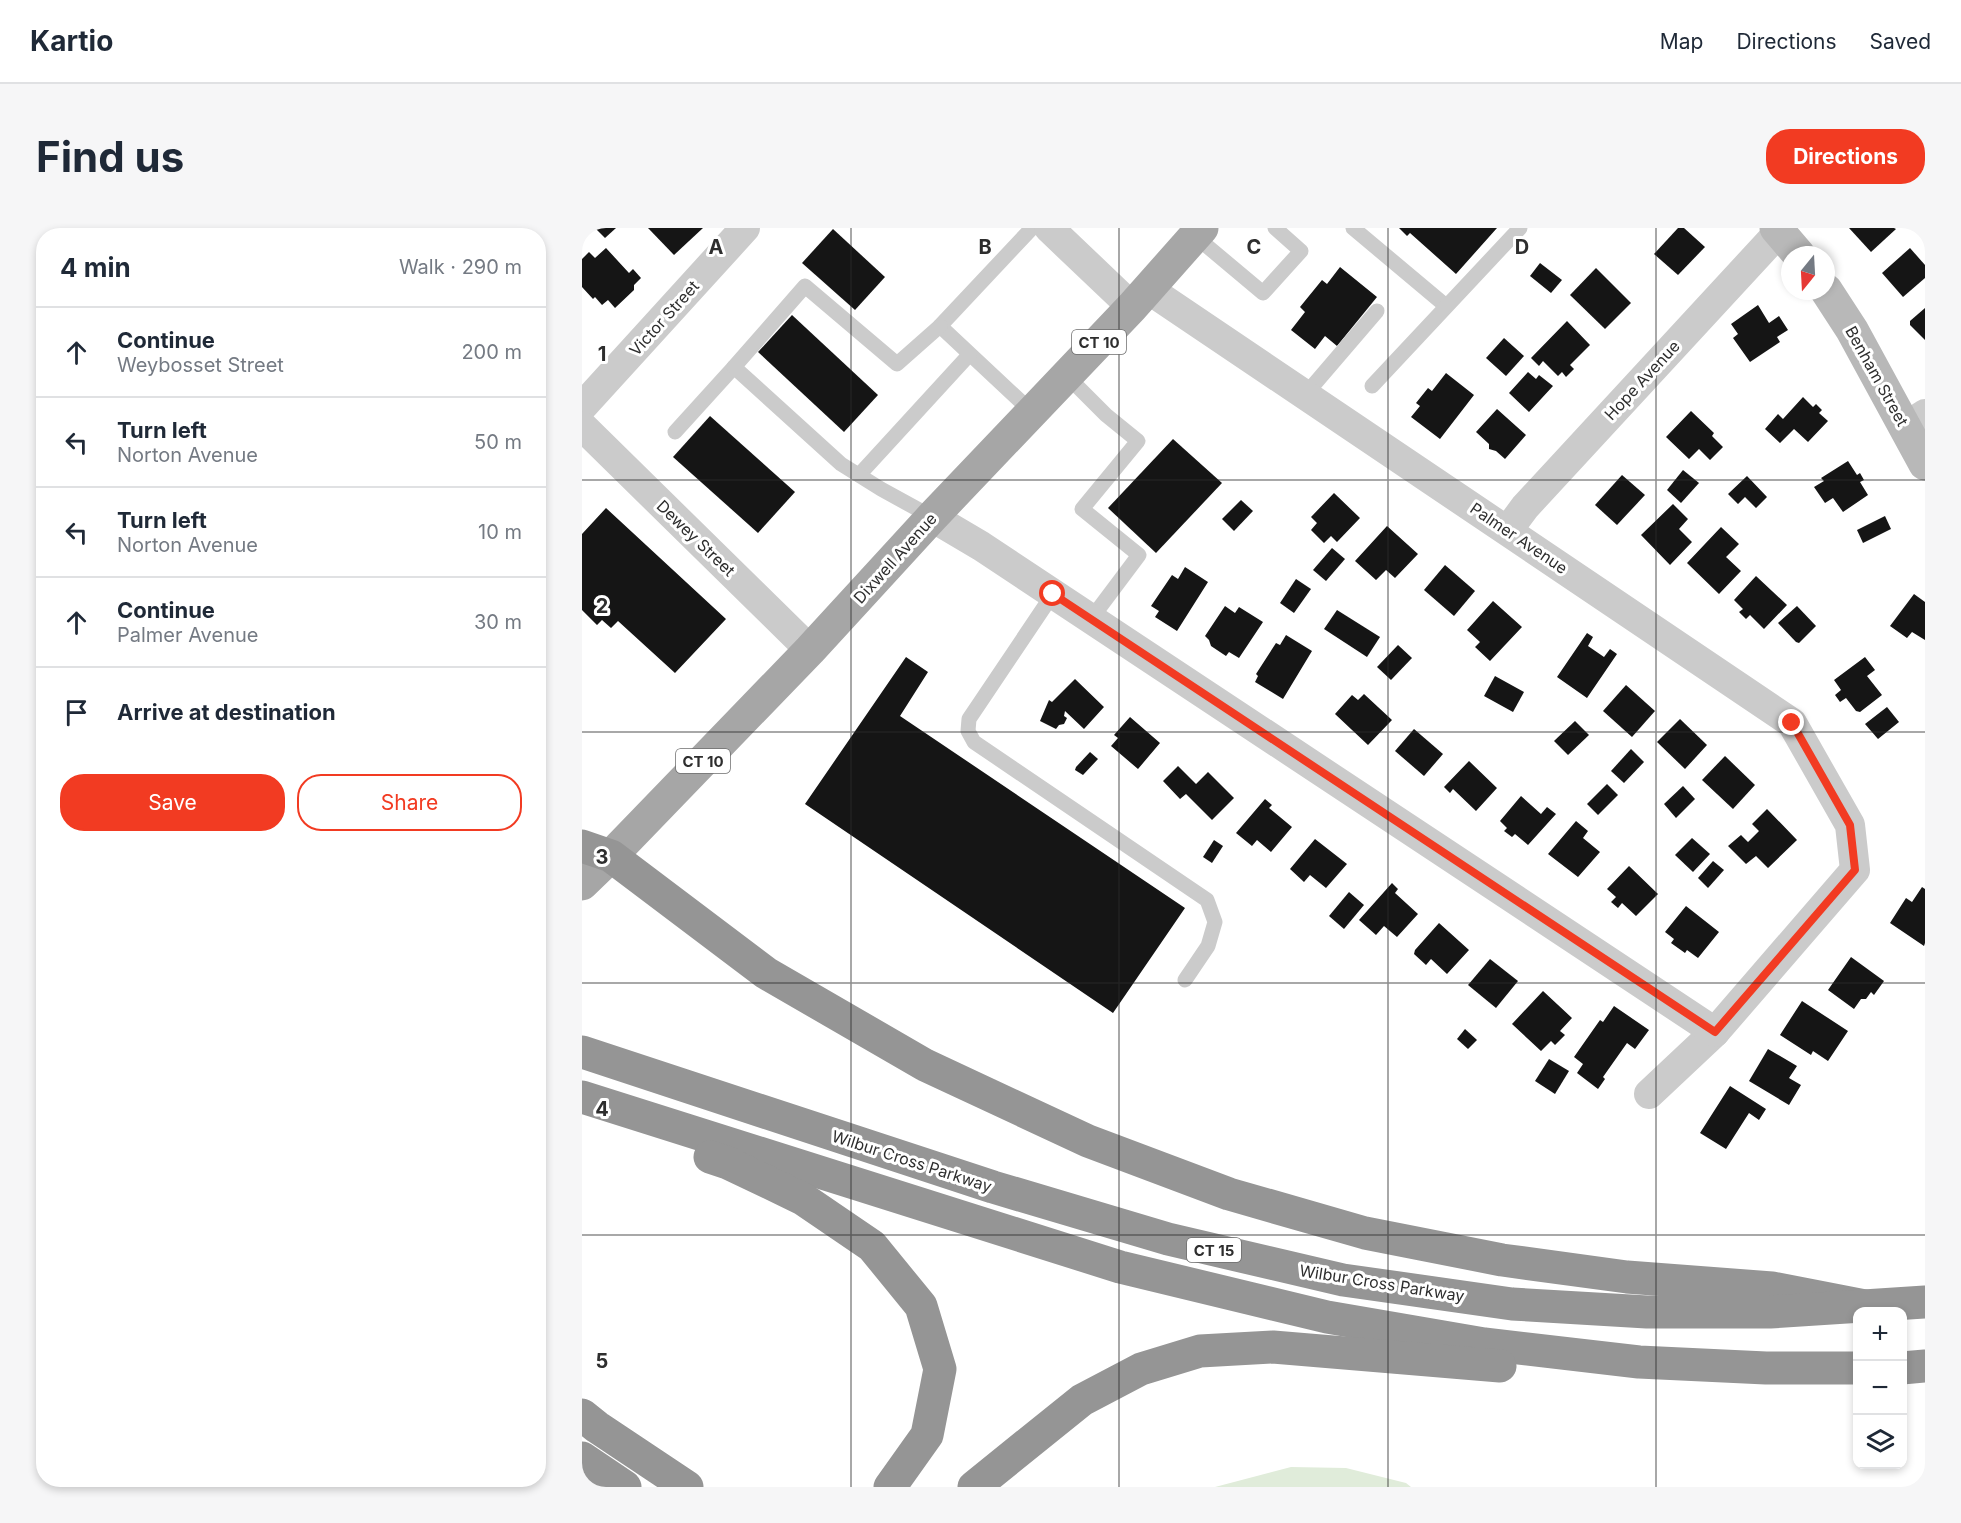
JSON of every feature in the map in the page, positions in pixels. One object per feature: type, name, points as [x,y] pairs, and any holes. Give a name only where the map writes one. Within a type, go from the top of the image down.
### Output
[{"type":"highway","points":[[596,851],[766,973],[926,1065],[1088,1141],[1229,1194],[1365,1233],[1502,1260],[1627,1277],[1772,1287],[1870,1307]]},
{"type":"highway","name":"Wilbur Cross Parkway","points":[[582,1052],[1026,1197],[1168,1239],[1343,1280],[1512,1304],[1647,1312],[1770,1312],[1853,1308]]},
{"type":"highway","points":[[584,1098],[643,1134],[728,1163],[803,1199],[873,1246],[921,1305],[940,1369],[927,1435],[890,1487]]},
{"type":"highway","name":"CT 15","points":[[584,1098],[1120,1268],[1327,1317],[1484,1344],[1639,1362],[1766,1368],[1853,1368]]},
{"type":"highway","name":"Wilbur Cross Parkway","points":[[1870,1307],[1925,1302]]},
{"type":"highway","points":[[974,1487],[1082,1400],[1141,1369],[1200,1351],[1273,1347],[1560,1371],[1639,1362]]},
{"type":"highway","points":[[1907,1368],[1925,1366]]},
{"type":"highway","points":[[582,1415],[687,1487]]},
{"type":"highway","points":[[582,1458],[625,1487]]},
{"type":"main road","name":"Dixwell Avenue","points":[[582,884],[596,851],[810,650],[932,517],[1140,298],[1198,232]]},
{"type":"main road","name":"Benham Street","points":[[1832,300],[1915,420],[1925,464]]},
{"type":"street","name":"Victor Street","points":[[582,407],[745,228]]},
{"type":"street","name":"Palmer Avenue","points":[[1049,228],[1140,298],[1305,395],[1792,723],[1850,825],[1855,870],[1715,1032]]},
{"type":"street","name":"Hope Avenue","points":[[1508,530],[1525,507],[1785,238]]},
{"type":"street","name":"Dewey Street","points":[[582,426],[810,650]]},
{"type":"street","points":[[932,517],[981,546],[1715,1032],[1649,1094]]},
{"type":"lane","points":[[675,432],[805,286],[897,364],[940,326],[1032,228]]},
{"type":"lane","points":[[1198,232],[1263,293],[1301,251],[1275,228]]},
{"type":"lane","points":[[1353,228],[1446,306]]},
{"type":"lane","points":[[1372,386],[1520,228]]},
{"type":"lane","points":[[1305,395],[1377,311]]},
{"type":"lane","points":[[940,326],[1032,412]]},
{"type":"lane","points":[[859,476],[969,355]]},
{"type":"lane","points":[[734,367],[841,464],[932,517]]},
{"type":"lane","points":[[1067,376],[1106,415],[1138,441],[1082,509],[1139,555],[1091,619]]},
{"type":"lane","points":[[1053,594],[969,719],[968,731],[974,742],[1207,900],[1215,922],[1208,946],[1185,980]]},
{"type":"green space","points":[[1291,1467],[1346,1468],[1406,1483],[1411,1487],[1215,1487]]},
{"type":"building","points":[[595,228],[616,228],[605,238]]},
{"type":"building","points":[[648,228],[703,228],[674,255]]},
{"type":"building","points":[[1399,228],[1497,228],[1456,274],[1410,233],[1407,236]]},
{"type":"building","points":[[1678,228],[1684,228],[1705,247],[1678,275],[1654,254]]},
{"type":"building","points":[[1849,228],[1894,228],[1896,229],[1871,252]]},
{"type":"building","points":[[833,229],[885,277],[855,310],[802,263]]},
{"type":"building","points":[[606,248],[629,273],[633,269],[641,278],[634,285],[634,290],[615,308],[608,300],[602,305],[582,287],[582,259],[589,252],[595,258]]},
{"type":"building","points":[[1910,248],[1925,265],[1925,278],[1903,297],[1882,273]]},
{"type":"building","points":[[1540,263],[1562,280],[1551,293],[1530,276]]},
{"type":"building","points":[[1340,267],[1377,297],[1337,346],[1325,336],[1315,349],[1291,330],[1305,312],[1300,307],[1322,280],[1327,284]]},
{"type":"building","points":[[1596,268],[1631,303],[1605,329],[1570,295]]},
{"type":"building","points":[[1758,305],[1769,323],[1779,316],[1788,330],[1777,337],[1780,342],[1750,362],[1733,338],[1738,334],[1731,324]]},
{"type":"building","points":[[1925,308],[1925,340],[1910,325],[1910,321]]},
{"type":"building","points":[[792,315],[878,395],[844,432],[758,352]]},
{"type":"building","points":[[1567,321],[1590,345],[1570,365],[1574,369],[1566,377],[1562,372],[1558,376],[1543,361],[1539,366],[1531,358]]},
{"type":"building","points":[[1504,338],[1524,356],[1506,376],[1486,358]]},
{"type":"building","points":[[1528,372],[1536,379],[1539,375],[1553,386],[1529,412],[1509,393]]},
{"type":"building","points":[[1446,373],[1474,395],[1440,439],[1411,417],[1420,406],[1416,403],[1428,388],[1432,391]]},
{"type":"building","points":[[1803,397],[1813,407],[1816,404],[1822,410],[1819,413],[1828,421],[1808,442],[1794,429],[1780,443],[1765,429],[1778,414],[1783,419]]},
{"type":"building","points":[[1497,409],[1526,435],[1505,459],[1496,451],[1489,449],[1489,444],[1476,432]]},
{"type":"building","points":[[1691,411],[1714,433],[1712,436],[1723,447],[1710,460],[1699,449],[1689,459],[1666,437]]},
{"type":"building","points":[[710,416],[795,492],[758,533],[673,457]]},
{"type":"building","points":[[1173,439],[1222,483],[1156,553],[1108,508]]},
{"type":"building","points":[[1848,461],[1857,475],[1860,473],[1864,480],[1860,482],[1868,495],[1843,512],[1833,498],[1825,503],[1814,487],[1824,481],[1821,478]]},
{"type":"building","points":[[1683,470],[1699,483],[1681,503],[1667,490]]},
{"type":"building","points":[[1622,475],[1645,495],[1617,525],[1595,505]]},
{"type":"building","points":[[1747,476],[1767,497],[1756,508],[1745,497],[1738,504],[1728,494]]},
{"type":"building","points":[[1334,493],[1360,518],[1337,542],[1331,536],[1324,543],[1311,530],[1317,523],[1311,517]]},
{"type":"building","points":[[1241,500],[1253,511],[1234,531],[1222,519]]},
{"type":"building","points":[[1673,504],[1688,519],[1679,529],[1692,542],[1670,565],[1641,535]]},
{"type":"building","points":[[606,508],[726,619],[675,673],[618,621],[611,628],[602,620],[597,625],[582,610],[582,534]]},
{"type":"building","points":[[1885,516],[1891,529],[1863,543],[1857,530]]},
{"type":"building","points":[[1387,526],[1418,554],[1395,578],[1386,570],[1376,580],[1355,561]]},
{"type":"building","points":[[1721,527],[1739,544],[1726,557],[1741,571],[1719,594],[1687,563]]},
{"type":"building","points":[[1332,548],[1345,559],[1326,581],[1313,570]]},
{"type":"building","points":[[1445,565],[1475,591],[1454,616],[1424,590]]},
{"type":"building","points":[[1185,567],[1208,582],[1177,631],[1155,617],[1159,611],[1151,606],[1172,575],[1178,579]]},
{"type":"building","points":[[1756,576],[1787,605],[1764,629],[1750,615],[1746,619],[1739,612],[1743,609],[1734,600]]},
{"type":"building","points":[[1296,579],[1311,589],[1294,613],[1280,603]]},
{"type":"building","points":[[1914,594],[1925,602],[1925,640],[1912,632],[1907,638],[1890,626]]},
{"type":"building","points":[[1493,601],[1522,627],[1490,661],[1475,647],[1480,642],[1467,630]]},
{"type":"building","points":[[1225,606],[1235,613],[1239,607],[1263,622],[1239,658],[1229,652],[1226,656],[1211,646],[1205,636]]},
{"type":"building","points":[[1797,606],[1816,626],[1799,643],[1778,623]]},
{"type":"building","points":[[1337,610],[1380,637],[1367,657],[1324,629]]},
{"type":"building","points":[[1587,633],[1593,637],[1588,646],[1604,657],[1610,649],[1617,654],[1587,698],[1557,677]]},
{"type":"building","points":[[1286,635],[1312,651],[1283,699],[1255,682],[1258,676],[1256,674],[1276,643],[1280,645]]},
{"type":"building","points":[[1398,645],[1412,658],[1391,680],[1377,667]]},
{"type":"building","points":[[906,657],[928,672],[900,716],[1185,908],[1113,1013],[805,804]]},
{"type":"building","points":[[1865,657],[1875,670],[1867,676],[1882,695],[1860,712],[1856,711],[1846,698],[1840,702],[1835,695],[1841,690],[1834,680]]},
{"type":"building","points":[[1495,676],[1524,692],[1513,712],[1484,696]]},
{"type":"building","points":[[1075,679],[1104,707],[1084,729],[1065,711],[1064,716],[1067,718],[1064,724],[1059,725],[1056,729],[1040,721],[1049,700],[1052,702]]},
{"type":"building","points":[[1626,685],[1655,711],[1632,737],[1603,711]]},
{"type":"building","points":[[1364,694],[1392,720],[1368,745],[1335,714],[1352,695],[1358,700]]},
{"type":"building","points":[[1887,707],[1899,722],[1878,739],[1865,724]]},
{"type":"building","points":[[1130,717],[1160,743],[1138,769],[1111,746],[1118,738],[1114,735]]},
{"type":"building","points":[[1680,719],[1707,745],[1685,769],[1657,742]]},
{"type":"building","points":[[1575,721],[1589,735],[1568,755],[1554,741]]},
{"type":"building","points":[[1414,729],[1443,754],[1424,776],[1395,751]]},
{"type":"building","points":[[1631,749],[1644,762],[1624,783],[1611,771]]},
{"type":"building","points":[[1090,752],[1098,759],[1083,775],[1075,770]]},
{"type":"building","points":[[1725,756],[1755,785],[1733,809],[1702,780]]},
{"type":"building","points":[[1469,761],[1497,788],[1476,811],[1453,789],[1450,793],[1444,787]]},
{"type":"building","points":[[1178,766],[1196,784],[1208,772],[1234,798],[1212,820],[1186,794],[1180,799],[1163,781]]},
{"type":"building","points":[[1607,784],[1618,795],[1598,815],[1587,804]]},
{"type":"building","points":[[1683,786],[1695,799],[1676,818],[1664,804]]},
{"type":"building","points":[[1521,796],[1541,814],[1547,807],[1556,814],[1528,845],[1515,834],[1512,837],[1504,831],[1507,828],[1500,821]]},
{"type":"building","points":[[1265,799],[1272,805],[1269,808],[1292,827],[1271,852],[1257,840],[1252,846],[1236,833]]},
{"type":"building","points":[[1767,809],[1797,840],[1768,868],[1756,856],[1746,864],[1728,846],[1741,835],[1748,842],[1759,831],[1752,824]]},
{"type":"building","points":[[1576,821],[1588,831],[1583,838],[1600,852],[1578,877],[1548,854]]},
{"type":"building","points":[[1692,838],[1710,854],[1693,872],[1675,855]]},
{"type":"building","points":[[1315,839],[1347,864],[1326,888],[1310,875],[1304,882],[1290,869]]},
{"type":"building","points":[[1214,840],[1223,846],[1212,863],[1203,857]]},
{"type":"building","points":[[1713,861],[1724,870],[1708,888],[1698,878]]},
{"type":"building","points":[[1629,866],[1658,894],[1636,916],[1622,903],[1618,908],[1611,902],[1616,897],[1607,889]]},
{"type":"building","points":[[1392,883],[1398,889],[1395,893],[1418,914],[1397,937],[1384,926],[1376,935],[1359,920]]},
{"type":"building","points":[[1922,887],[1925,889],[1924,946],[1890,923],[1906,898],[1912,902]]},
{"type":"building","points":[[1349,892],[1364,905],[1344,929],[1329,916]]},
{"type":"building","points":[[1686,906],[1719,932],[1698,958],[1687,950],[1685,953],[1671,943],[1674,939],[1665,932]]},
{"type":"building","points":[[1439,923],[1469,950],[1447,974],[1431,959],[1426,965],[1414,954]]},
{"type":"building","points":[[1851,957],[1884,981],[1874,995],[1871,992],[1866,999],[1861,999],[1854,1009],[1828,990]]},
{"type":"building","points":[[1490,959],[1518,981],[1496,1008],[1468,985]]},
{"type":"building","points":[[1543,991],[1572,1018],[1560,1031],[1565,1035],[1555,1045],[1551,1041],[1541,1051],[1512,1024]]},
{"type":"building","points":[[1802,1001],[1848,1031],[1828,1061],[1813,1051],[1811,1055],[1780,1035]]},
{"type":"building","points":[[1614,1006],[1649,1030],[1635,1049],[1627,1043],[1603,1077],[1605,1079],[1598,1089],[1577,1073],[1583,1064],[1574,1057],[1600,1020],[1603,1022]]},
{"type":"building","points":[[1465,1029],[1477,1040],[1468,1049],[1457,1039]]},
{"type":"building","points":[[1768,1049],[1797,1066],[1789,1078],[1801,1085],[1789,1105],[1749,1081]]},
{"type":"building","points":[[1549,1059],[1569,1071],[1555,1094],[1535,1081]]},
{"type":"building","points":[[1730,1086],[1766,1109],[1759,1120],[1749,1113],[1726,1149],[1700,1133]]},
{"type":"route","points":[[1053,594],[1715,1032],[1855,870],[1850,825],[1792,723]]}]
